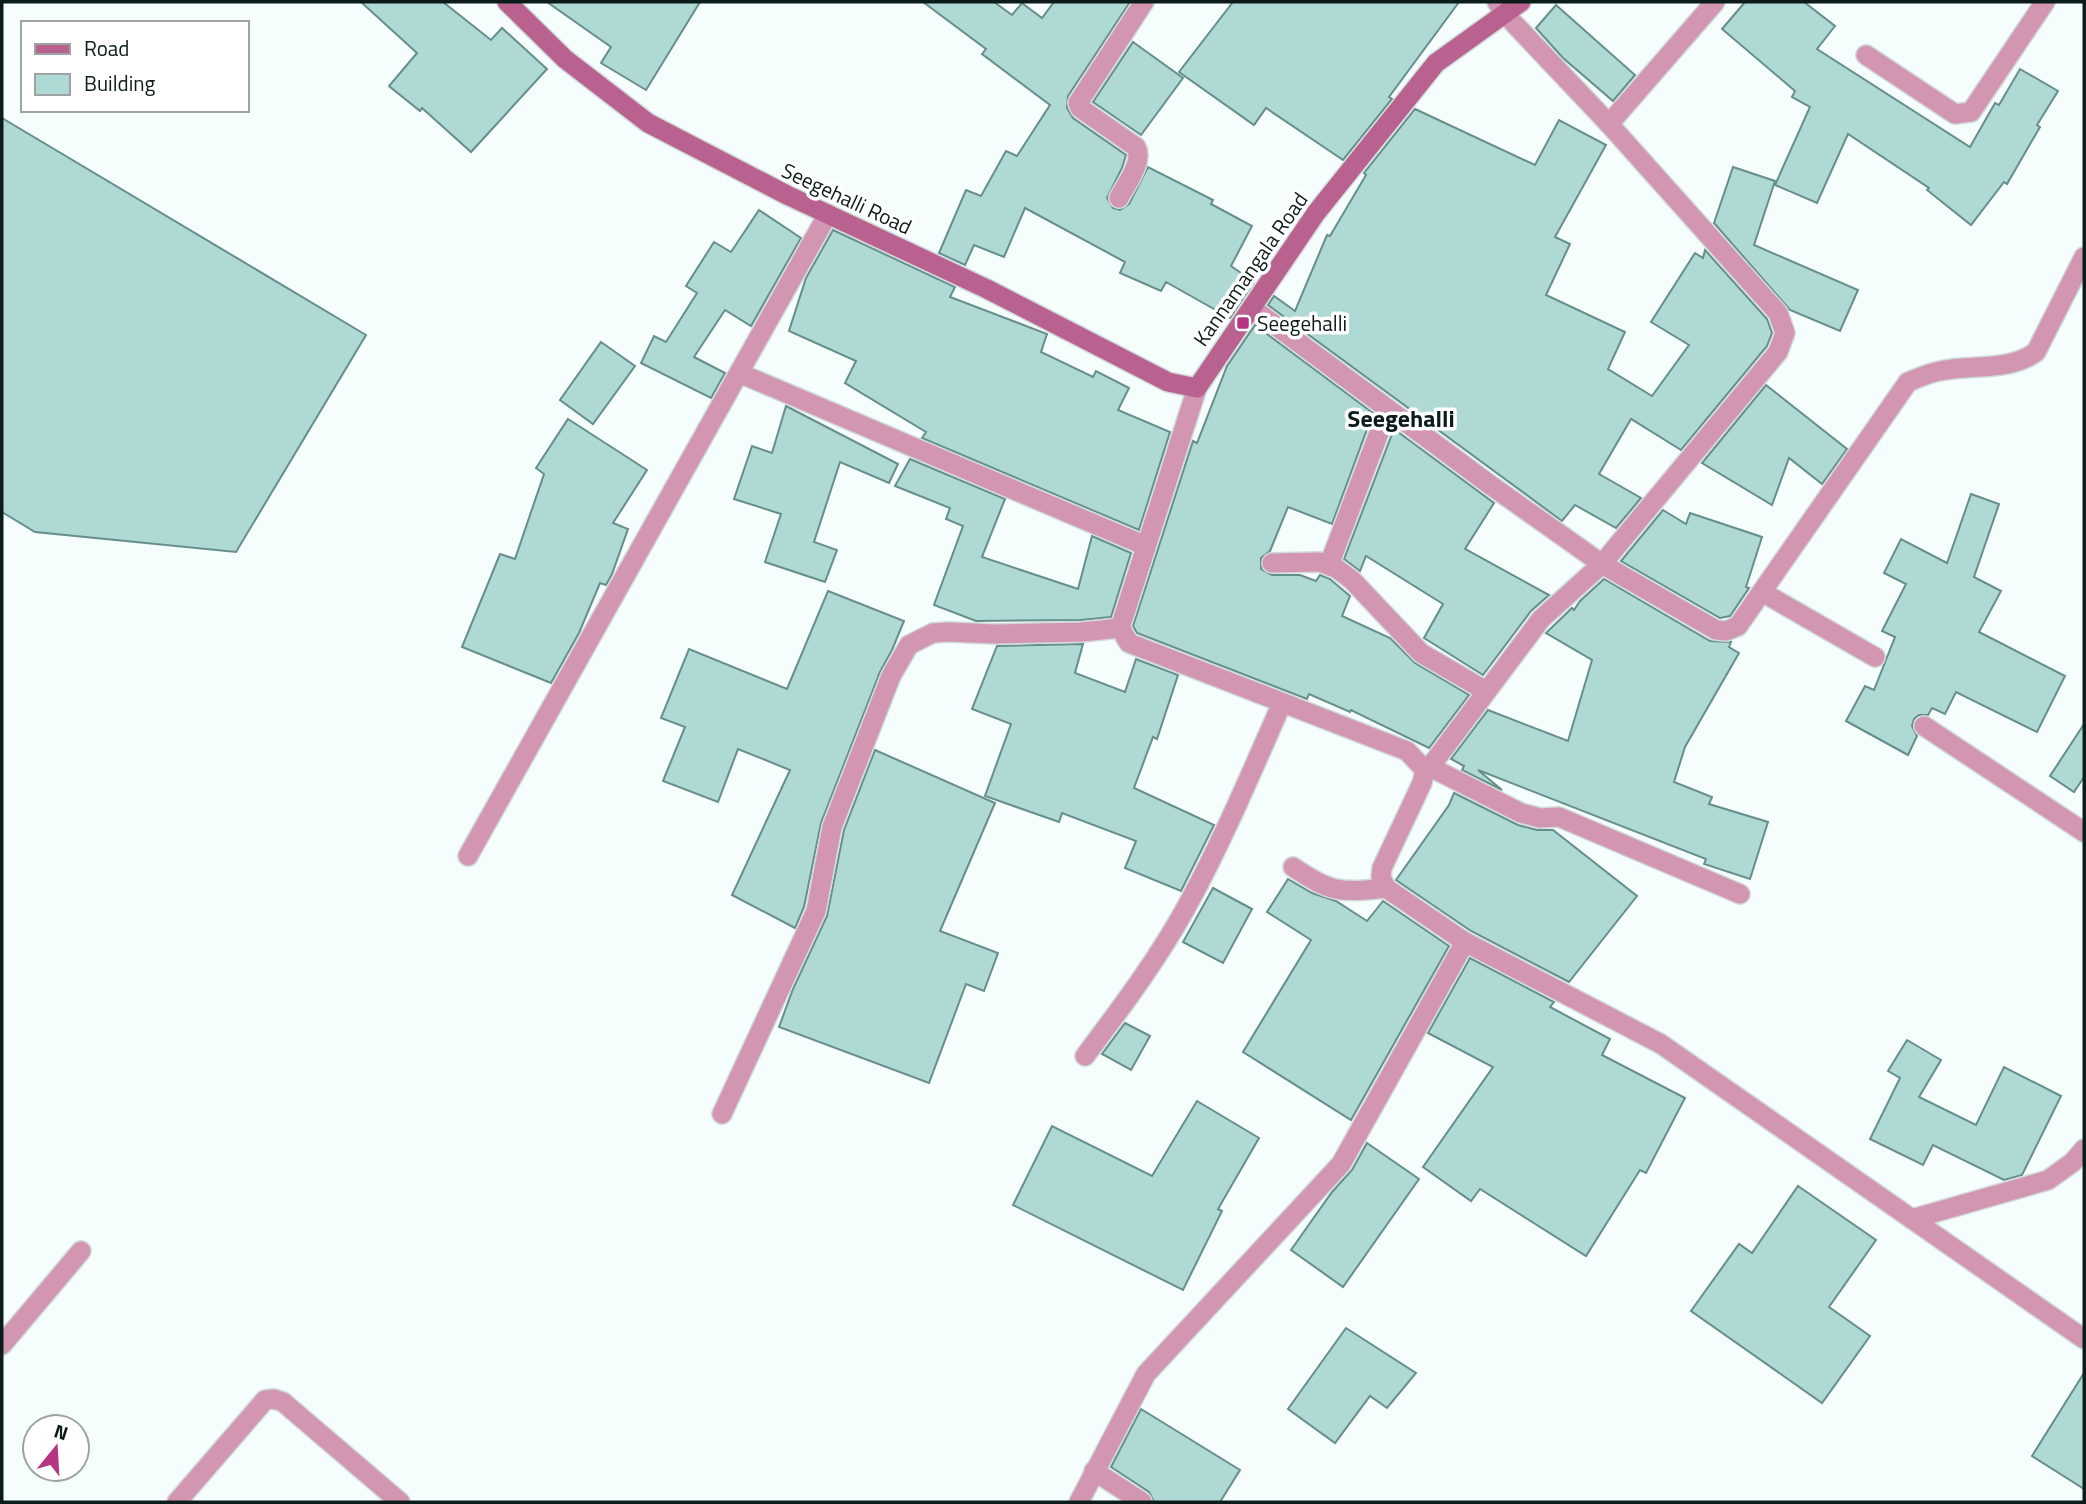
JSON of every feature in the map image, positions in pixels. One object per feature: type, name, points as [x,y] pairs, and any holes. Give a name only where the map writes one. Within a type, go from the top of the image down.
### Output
[{"type":"main road","name":"Seegehalli Road","points":[[507,2],[565,60],[649,123],[828,214],[987,289],[1168,382],[1197,388]]},
{"type":"main road","name":"Kannamangala Road","points":[[1197,388],[1316,213],[1436,63],[1501,8],[1521,2]]},
{"type":"street","points":[[1119,198],[1139,160],[1139,153],[1136,147],[1080,108],[1077,103],[1144,2]]},
{"type":"street","points":[[1609,124],[1715,2]]},
{"type":"street","points":[[1866,55],[1955,114],[1971,112],[2045,2]]},
{"type":"street","points":[[1501,8],[1779,313],[1786,333],[1778,352],[1602,564],[1542,619],[1427,769],[1382,868],[1381,877],[1386,887],[1465,942],[1661,1044],[2084,1339]]},
{"type":"street","points":[[468,856],[828,214]]},
{"type":"street","points":[[1252,308],[1602,564],[1716,630],[1726,631],[1738,626],[1908,382],[1940,371],[2013,363],[2036,352],[2084,257]]},
{"type":"street","points":[[739,373],[1146,546]]},
{"type":"street","name":"Kannamangala Road","points":[[1120,628],[1197,388]]},
{"type":"street","points":[[1329,565],[1388,409]]},
{"type":"street","points":[[1272,564],[1320,562],[1329,565],[1352,580],[1421,653],[1486,691]]},
{"type":"street","points":[[1762,592],[1875,657]]},
{"type":"street","points":[[722,1114],[816,911],[832,827],[891,676],[909,645],[933,633],[1082,632],[1120,628],[1129,643],[1407,751],[1427,769],[1521,813],[1540,818],[1559,817],[1740,894]]},
{"type":"street","points":[[1085,1056],[1137,986],[1187,907],[1228,826],[1282,703]]},
{"type":"street","points":[[1924,726],[2084,832]]},
{"type":"street","points":[[1293,867],[1317,883],[1337,891],[1386,887]]},
{"type":"street","points":[[1079,1502],[1146,1374],[1341,1164],[1465,942]]},
{"type":"street","points":[[1912,1219],[2048,1180],[2073,1162],[2084,1149]]},
{"type":"street","points":[[2,1345],[81,1251]]},
{"type":"street","points":[[177,1502],[265,1400],[274,1399],[283,1402],[400,1502]]},
{"type":"street","points":[[1094,1471],[1142,1502]]},
{"type":"building","points":[[361,2],[443,2],[491,40],[502,28],[547,69],[471,152],[422,108],[420,111],[389,86],[417,53]]},
{"type":"building","points":[[547,2],[700,2],[646,90],[601,63],[611,47]]},
{"type":"building","points":[[923,2],[994,2],[1012,15],[1022,3],[1042,18],[1054,2],[1130,2],[1068,96],[1067,108],[1073,118],[1126,155],[1107,198],[1113,208],[1120,210],[1129,204],[1148,167],[1213,200],[1211,204],[1252,226],[1231,266],[1254,282],[1230,318],[1166,282],[1161,291],[1120,273],[1125,262],[1025,208],[1004,257],[974,245],[965,265],[939,253],[966,190],[981,196],[1006,151],[1017,156],[1050,105],[982,54],[986,49]]},
{"type":"building","points":[[1233,2],[1459,2],[1389,97],[1392,99],[1343,160],[1266,108],[1254,125],[1179,72]]},
{"type":"building","points":[[1745,2],[1804,2],[1835,26],[1817,49],[1970,147],[1995,103],[1999,105],[2020,69],[2058,91],[2007,184],[2004,182],[1971,225],[1927,190],[1929,188],[1848,134],[1817,203],[1775,185],[1810,107],[1792,97],[1795,91],[1722,29]]},
{"type":"building","points":[[1556,5],[1635,75],[1613,101],[1563,58],[1536,28]]},
{"type":"building","points":[[1133,42],[1183,78],[1141,135],[1093,102]]},
{"type":"building","points":[[1415,109],[1535,165],[1559,120],[1606,145],[1555,237],[1570,244],[1546,295],[1625,332],[1608,369],[1652,396],[1689,345],[1651,322],[1695,253],[1703,258],[1705,250],[1767,319],[1772,333],[1767,346],[1681,450],[1631,419],[1599,474],[1641,498],[1616,528],[1575,505],[1562,521],[1268,305],[1274,296],[1295,311],[1327,235],[1330,236],[1366,175],[1364,173]]},
{"type":"building","points":[[2,118],[366,335],[236,552],[35,532],[2,512]]},
{"type":"building","points":[[1733,167],[1775,181],[1754,245],[1858,290],[1840,331],[1790,310],[1714,223]]},
{"type":"building","points":[[759,210],[801,238],[751,326],[725,310],[694,357],[725,373],[711,398],[641,363],[654,336],[666,342],[697,293],[686,286],[714,242],[731,252]]},
{"type":"building","points":[[833,230],[955,287],[950,297],[1047,334],[1041,352],[1093,377],[1096,371],[1129,388],[1118,410],[1170,432],[1139,530],[922,438],[926,432],[845,383],[856,361],[789,331],[806,278]]},
{"type":"building","points":[[1255,325],[1373,413],[1332,524],[1288,507],[1270,551],[1261,558],[1261,569],[1272,575],[1300,575],[1316,581],[1320,575],[1330,579],[1350,596],[1342,616],[1390,638],[1415,663],[1469,695],[1429,748],[1351,710],[1350,712],[1309,694],[1307,699],[1137,633],[1133,626],[1193,441],[1197,443],[1227,366]]},
{"type":"building","points":[[601,342],[635,366],[593,424],[560,400]]},
{"type":"building","points":[[1766,385],[1847,449],[1822,484],[1789,458],[1772,505],[1702,463]]},
{"type":"building","points":[[786,406],[898,464],[889,483],[840,462],[814,542],[837,550],[825,582],[765,562],[781,514],[734,499],[752,446],[772,453]]},
{"type":"building","points":[[568,419],[647,470],[613,523],[628,529],[612,574],[606,585],[600,583],[579,633],[551,683],[462,647],[500,554],[515,559],[544,474],[536,468]]},
{"type":"building","points":[[1394,429],[1494,503],[1465,549],[1549,595],[1531,611],[1483,675],[1424,638],[1443,604],[1366,556],[1360,571],[1344,559]]},
{"type":"building","points":[[910,459],[1005,499],[982,557],[1078,589],[1092,536],[1131,553],[1111,617],[1081,620],[976,621],[934,605],[963,526],[946,519],[950,508],[895,486]]},
{"type":"building","points":[[1971,494],[1999,504],[1974,577],[2001,591],[1979,632],[2065,676],[2037,732],[1956,692],[1945,714],[1932,708],[1928,715],[1919,715],[1914,719],[1912,726],[1917,736],[1908,755],[1846,721],[1865,686],[1874,690],[1895,637],[1882,631],[1906,584],[1884,573],[1901,539],[1947,563]]},
{"type":"building","points":[[1663,510],[1686,524],[1690,513],[1762,537],[1746,587],[1749,588],[1730,616],[1720,618],[1621,561]]},
{"type":"building","points":[[1604,579],[1710,641],[1731,642],[1729,647],[1739,653],[1685,747],[1674,782],[1712,797],[1709,804],[1768,822],[1750,879],[1704,864],[1706,859],[1478,770],[1502,790],[1462,770],[1464,766],[1451,759],[1488,710],[1568,741],[1592,660],[1546,633],[1572,608],[1574,610]]},
{"type":"building","points":[[828,591],[904,621],[880,672],[821,823],[804,907],[795,928],[732,895],[790,770],[738,749],[718,802],[663,781],[685,727],[661,718],[689,649],[787,689]]},
{"type":"building","points":[[1083,644],[1075,673],[1125,692],[1136,659],[1178,675],[1157,739],[1153,737],[1134,788],[1214,825],[1181,891],[1125,868],[1136,841],[1062,813],[1059,822],[985,796],[1011,724],[972,709],[997,646]]},
{"type":"building","points":[[2084,724],[2084,777],[2074,792],[2050,776]]},
{"type":"building","points":[[875,750],[995,803],[940,931],[998,953],[984,991],[966,984],[929,1083],[779,1027],[793,989],[827,916],[844,830]]},
{"type":"building","points":[[1454,793],[1518,825],[1537,830],[1553,830],[1637,896],[1569,982],[1471,931],[1396,880],[1449,805]]},
{"type":"building","points":[[1288,879],[1312,893],[1336,901],[1367,921],[1383,901],[1449,946],[1351,1120],[1243,1052],[1311,940],[1267,912]]},
{"type":"building","points":[[1213,888],[1252,909],[1223,963],[1183,942]]},
{"type":"building","points":[[1470,958],[1554,1002],[1550,1007],[1610,1039],[1602,1055],[1685,1098],[1646,1173],[1640,1170],[1586,1256],[1480,1189],[1471,1201],[1423,1167],[1493,1067],[1428,1033]]},
{"type":"building","points":[[1125,1023],[1150,1036],[1131,1070],[1102,1054]]},
{"type":"building","points":[[1907,1040],[1941,1060],[1919,1097],[1976,1125],[2004,1067],[2061,1096],[2022,1175],[2004,1180],[1933,1145],[1923,1165],[1870,1139],[1900,1078],[1888,1071]]},
{"type":"building","points":[[1197,1101],[1259,1138],[1218,1209],[1222,1211],[1183,1290],[1013,1205],[1052,1126],[1152,1176]]},
{"type":"building","points":[[1367,1143],[1419,1179],[1343,1287],[1291,1250],[1332,1192],[1352,1170]]},
{"type":"building","points":[[1798,1186],[1876,1240],[1829,1307],[1870,1336],[1822,1403],[1691,1311],[1739,1244],[1752,1253]]},
{"type":"building","points":[[1346,1328],[1416,1373],[1387,1408],[1370,1396],[1335,1443],[1288,1409]]},
{"type":"building","points":[[2084,1373],[2084,1489],[2032,1456]]},
{"type":"building","points":[[1141,1409],[1240,1470],[1220,1502],[1154,1502],[1149,1492],[1111,1467]]},
{"type":"place","name":"Seegehalli","points":[[1243,323]]},
{"type":"district","name":"Seegehalli","points":[[1401,418]]}]
